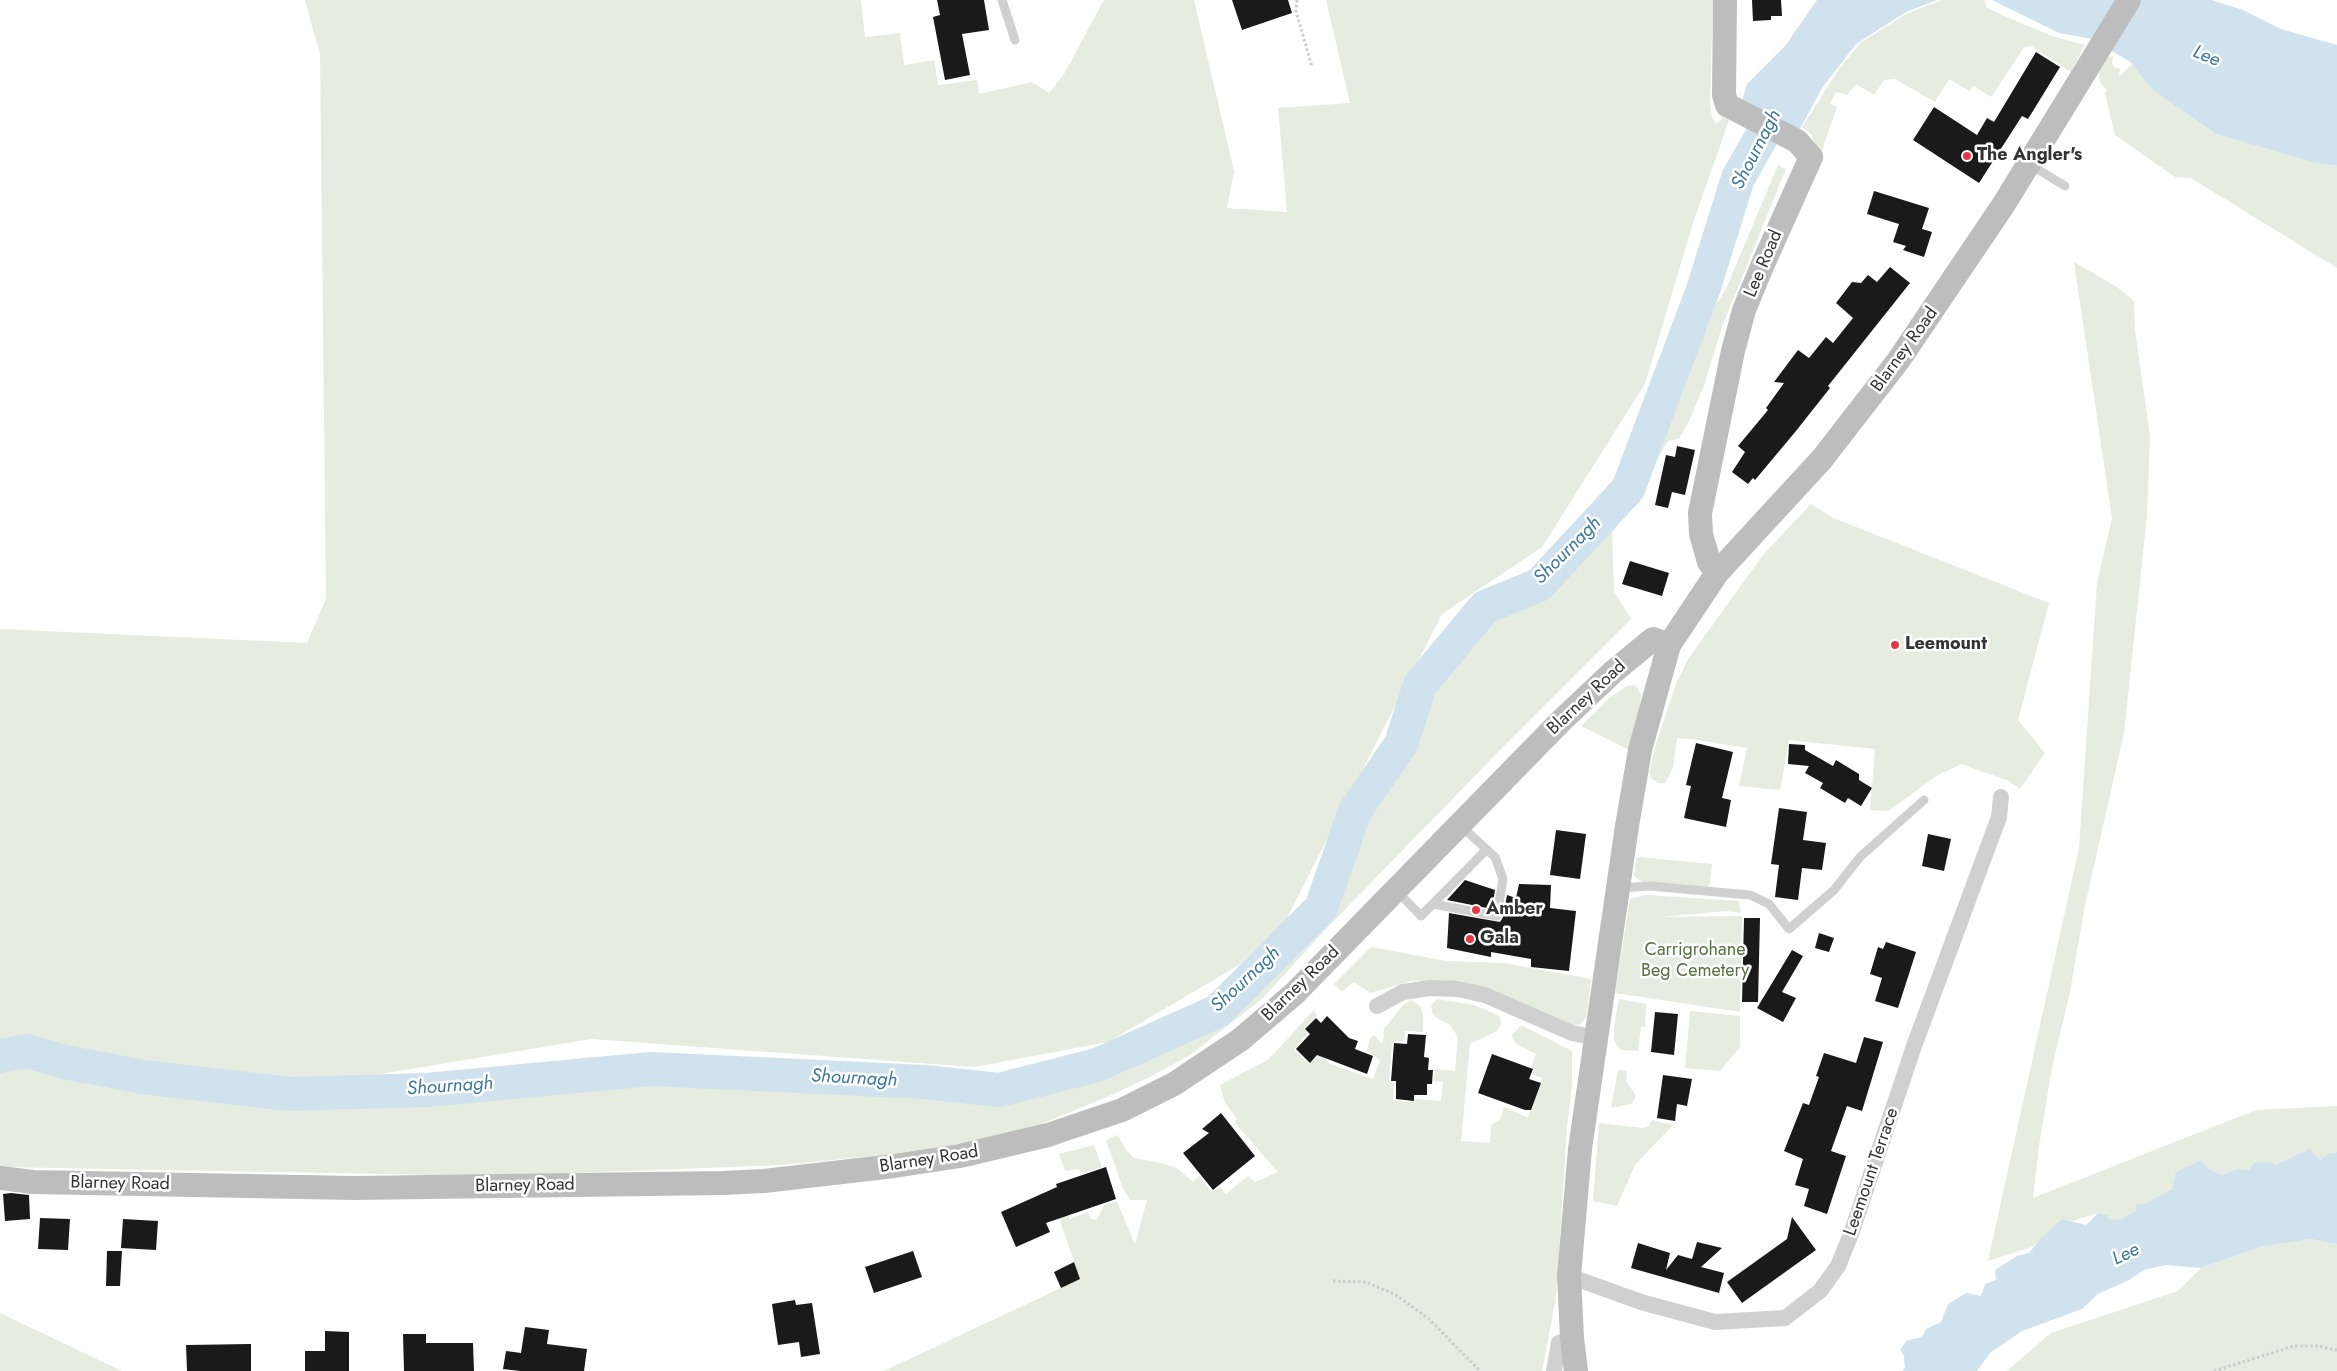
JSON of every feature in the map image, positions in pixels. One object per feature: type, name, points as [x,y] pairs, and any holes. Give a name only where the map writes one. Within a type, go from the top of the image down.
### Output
[{"type":"main road","name":"Lee Road","points":[[1717,573],[1709,562],[1701,534],[1700,513],[1732,351],[1744,310],[1810,157],[1797,142],[1727,105],[1724,95],[1725,0]]},
{"type":"main road","name":"Blarney Road","points":[[1576,1371],[1572,1338],[1569,1276],[1580,1149],[1640,750],[1669,645],[1717,573],[1822,460],[1898,361],[1944,295],[2129,0]]},
{"type":"main road","name":"Blarney Road","points":[[0,1178],[33,1182],[354,1188],[713,1183],[774,1180],[894,1166],[960,1156],[1048,1135],[1122,1110],[1174,1084],[1240,1040],[1294,994],[1561,721],[1613,672],[1653,639],[1669,645]]},
{"type":"street","name":"Leemount Terrace","points":[[1569,1276],[1641,1302],[1715,1322],[1785,1318],[1820,1292],[1838,1266],[1851,1234],[1947,952],[1999,817],[2001,797]]},
{"type":"street","points":[[1377,1006],[1403,992],[1430,988],[1458,989],[1485,995],[1572,1033],[1596,1038]]},
{"type":"street","points":[[1554,1371],[1559,1343],[1572,1338]]},
{"type":"lane","points":[[1002,0],[1015,40]]},
{"type":"lane","points":[[2028,163],[2065,186]]},
{"type":"lane","points":[[1618,888],[1650,886],[1750,895],[1769,904],[1789,929],[1834,890],[1860,857],[1924,800]]},
{"type":"lane","points":[[1433,904],[1497,916],[1503,879],[1495,857],[1459,824]]},
{"type":"lane","points":[[1396,890],[1421,916],[1486,850]]},
{"type":"path","points":[[1297,0],[1296,11],[1312,67]]},
{"type":"path","points":[[1333,1281],[1366,1282],[1396,1295],[1429,1319],[1480,1371]]},
{"type":"path","points":[[2214,1371],[2294,1346],[2318,1346],[2337,1350]]},
{"type":"green space","points":[[305,0],[861,0],[865,37],[900,33],[904,65],[934,60],[938,85],[977,80],[979,94],[1032,82],[1049,93],[1064,74],[1104,0],[1194,0],[1234,171],[1227,208],[1287,212],[1278,108],[1350,103],[1326,0],[1713,0],[1710,105],[1712,117],[1716,124],[1723,117],[1729,120],[1693,223],[1645,384],[1542,547],[1442,614],[1286,920],[1239,965],[1108,1042],[974,1067],[591,1039],[332,1082],[290,1086],[231,1082],[171,1074],[90,1060],[31,1046],[0,1050],[0,629],[307,643],[326,599],[320,54]]},
{"type":"green space","points":[[1942,0],[1984,0],[1987,8],[2011,19],[2052,36],[2085,45],[2071,72],[2031,46],[2024,47],[1991,97],[1974,86],[1969,91],[1949,79],[1935,102],[1895,79],[1884,80],[1874,95],[1856,84],[1847,95],[1836,92],[1830,104],[1837,107],[1824,144],[1820,164],[1812,135],[1802,127],[1839,69],[1860,43],[1908,13]]},
{"type":"green space","points":[[2113,56],[2112,63],[2114,67],[2120,69],[2119,77],[2133,63],[2151,89],[2216,134],[2316,163],[2337,166],[2337,268],[2191,178],[2175,177],[2115,135],[2105,93],[2107,90],[2100,82],[2099,74],[2104,58]]},
{"type":"green space","points":[[1778,165],[1786,169],[1722,327],[1703,388],[1689,421],[1679,439],[1668,441],[1612,533],[1614,591],[1631,619],[1325,930],[1263,998],[1190,1055],[1154,1075],[1107,1097],[1026,1130],[924,1151],[782,1165],[495,1176],[0,1167],[0,1060],[27,1057],[83,1074],[147,1085],[287,1098],[429,1095],[624,1076],[703,1076],[990,1094],[1035,1092],[1216,1019],[1322,914],[1355,843],[1389,779],[1416,734],[1428,689],[1487,612],[1540,589],[1589,542],[1630,491],[1702,327],[1726,289]]},
{"type":"green space","points":[[2074,262],[2117,287],[2134,301],[2135,330],[2150,436],[2147,515],[2124,733],[2084,910],[2070,992],[2052,1067],[2039,1146],[2033,1198],[2256,1110],[2337,1106],[2337,1152],[2329,1153],[2320,1161],[2307,1150],[2294,1158],[2276,1165],[2249,1170],[2237,1169],[2222,1175],[2209,1169],[2176,1179],[2172,1189],[2144,1204],[2120,1221],[2109,1219],[2107,1215],[2098,1213],[2073,1221],[2062,1219],[2032,1247],[1988,1261],[2079,848],[2097,583],[2112,518]]},
{"type":"green space","points":[[1811,504],[1833,518],[2049,603],[2018,720],[2045,753],[2020,789],[2009,781],[1961,764],[1938,775],[1888,811],[1870,810],[1875,749],[1789,740],[1780,790],[1739,786],[1747,748],[1692,739],[1677,738],[1673,768],[1665,783],[1658,783],[1651,778],[1649,772],[1656,744],[1676,684],[1688,659],[1763,555]]},
{"type":"green space","points":[[1634,685],[1638,688],[1641,695],[1640,711],[1629,750],[1581,726],[1609,698],[1627,686]]},
{"type":"green space","points":[[1639,857],[1712,864],[1710,883],[1708,887],[1642,882],[1634,876],[1636,859]]},
{"type":"green space","name":"Carrigrohane Beg Cemetery","points":[[1647,895],[1739,901],[1741,913],[1726,911],[1660,917],[1742,916],[1740,1012],[1615,993],[1630,899]]},
{"type":"green space","points":[[1371,947],[1446,961],[1504,963],[1591,979],[1586,1018],[1579,1025],[1568,1025],[1498,993],[1460,981],[1411,981],[1371,993],[1354,982],[1342,992],[1334,984]]},
{"type":"green space","points":[[1437,999],[1474,1005],[1500,1016],[1501,1025],[1497,1031],[1470,1044],[1461,1141],[1490,1143],[1491,1125],[1500,1120],[1504,1107],[1528,1118],[1542,1078],[1532,1074],[1535,1068],[1531,1067],[1536,1054],[1515,1043],[1512,1035],[1521,1025],[1572,1051],[1572,1085],[1567,1128],[1556,1297],[1542,1371],[884,1371],[1080,1279],[1050,1192],[1057,1188],[1070,1219],[1088,1212],[1091,1219],[1097,1220],[1104,1205],[1117,1201],[1135,1245],[1147,1200],[1130,1200],[1123,1189],[1106,1140],[1118,1135],[1126,1150],[1134,1158],[1177,1168],[1193,1182],[1199,1176],[1212,1192],[1220,1187],[1226,1194],[1248,1176],[1255,1182],[1278,1172],[1235,1123],[1237,1119],[1225,1103],[1220,1085],[1268,1060],[1314,1010],[1317,1016],[1304,1029],[1308,1033],[1294,1050],[1309,1064],[1321,1053],[1330,1064],[1373,1079],[1380,1060],[1367,1051],[1370,1038],[1374,1035],[1383,1043],[1384,1029],[1402,1006],[1411,1000],[1420,1006],[1423,1013],[1423,1032],[1405,1031],[1404,1041],[1392,1042],[1389,1082],[1394,1083],[1393,1101],[1414,1102],[1415,1099],[1441,1101],[1443,1082],[1434,1081],[1435,1069],[1455,1071],[1458,1037],[1450,1025],[1433,1014],[1431,1006]]},
{"type":"green space","points":[[1619,999],[1646,1004],[1645,1027],[1641,1027],[1638,1051],[1621,1050],[1614,1041],[1614,1026]]},
{"type":"green space","points":[[1690,1011],[1740,1016],[1740,1047],[1720,1071],[1685,1068]]},
{"type":"green space","points":[[1618,1070],[1627,1071],[1626,1081],[1635,1094],[1635,1099],[1631,1104],[1611,1108]]},
{"type":"green space","points":[[1652,1120],[1673,1125],[1635,1165],[1617,1206],[1593,1201],[1599,1123],[1643,1128],[1649,1126]]},
{"type":"green space","points":[[1094,1145],[1102,1167],[1084,1173],[1078,1169],[1065,1171],[1059,1154]]},
{"type":"green space","points":[[2310,1239],[2337,1244],[2337,1371],[2007,1371],[2051,1333],[2178,1291],[2201,1268],[2260,1247]]},
{"type":"green space","points":[[0,1313],[122,1371],[0,1371]]},
{"type":"water","points":[[1817,0],[1937,0],[1906,12],[1856,44],[1822,88],[1800,129],[1742,101],[1747,84],[1785,46]]},
{"type":"water","name":"Lee","points":[[1992,0],[2211,0],[2243,10],[2281,29],[2337,45],[2337,166],[2316,163],[2216,134],[2151,89],[2132,63],[2092,39],[2059,33]]},
{"type":"water","name":"Lee","points":[[2310,1149],[2320,1161],[2329,1153],[2337,1152],[2337,1244],[2310,1239],[2260,1247],[2201,1268],[2166,1265],[2144,1270],[2129,1280],[2098,1294],[2082,1309],[2022,1331],[1990,1353],[1977,1371],[1902,1371],[1905,1368],[1904,1356],[1900,1350],[1906,1341],[1922,1337],[1926,1329],[1941,1322],[1948,1304],[1966,1293],[1981,1296],[1985,1284],[1996,1280],[1995,1270],[2017,1256],[2029,1253],[2040,1239],[2062,1219],[2086,1225],[2098,1213],[2107,1215],[2109,1219],[2120,1220],[2136,1210],[2136,1204],[2144,1204],[2172,1189],[2176,1172],[2200,1161],[2209,1169],[2222,1175],[2237,1169],[2249,1170],[2254,1163],[2271,1162],[2276,1165]]},
{"type":"building","points":[[937,0],[984,0],[989,30],[962,34],[970,75],[945,80],[933,17],[940,15]]},
{"type":"building","points":[[1232,0],[1288,0],[1292,13],[1242,30]]},
{"type":"building","points":[[1752,0],[1781,0],[1782,16],[1771,16],[1771,20],[1753,21]]},
{"type":"building","name":"The Angler's","points":[[2036,52],[2060,67],[2028,119],[2022,116],[1979,183],[1913,140],[1934,107],[1977,135],[1987,118],[1994,122]]},
{"type":"building","points":[[1874,191],[1929,208],[1922,229],[1932,232],[1924,257],[1903,250],[1906,246],[1893,242],[1899,224],[1867,214]]},
{"type":"building","points":[[1890,267],[1910,283],[1828,386],[1830,388],[1796,431],[1755,480],[1753,478],[1748,484],[1732,472],[1745,452],[1738,446],[1768,410],[1766,408],[1784,383],[1774,382],[1798,350],[1809,358],[1826,337],[1833,343],[1853,318],[1836,303],[1852,282],[1861,283],[1868,275],[1877,282]]},
{"type":"building","points":[[1677,446],[1695,450],[1685,495],[1672,492],[1668,508],[1655,505],[1666,455],[1675,457]]},
{"type":"building","points":[[1630,561],[1669,573],[1662,596],[1622,584]]},
{"type":"building","points":[[1696,743],[1733,752],[1722,798],[1731,800],[1726,827],[1684,818],[1691,786],[1686,785]]},
{"type":"building","points":[[1789,744],[1805,745],[1805,750],[1833,766],[1836,760],[1859,774],[1859,780],[1872,788],[1861,806],[1848,798],[1845,803],[1820,788],[1823,783],[1805,773],[1809,766],[1788,764]]},
{"type":"building","points":[[1779,808],[1807,812],[1803,840],[1826,843],[1822,870],[1802,868],[1798,900],[1775,897],[1779,865],[1771,864]]},
{"type":"building","points":[[1556,830],[1586,834],[1580,879],[1550,875]]},
{"type":"building","points":[[1928,834],[1951,839],[1944,871],[1922,866]]},
{"type":"building","points":[[1465,880],[1495,890],[1492,909],[1447,900]]},
{"type":"building","points":[[1519,884],[1551,885],[1550,908],[1576,911],[1569,971],[1531,967],[1531,959],[1491,952],[1491,957],[1447,948],[1449,913],[1500,922],[1503,917],[1507,895],[1516,898]]},
{"type":"building","points":[[1744,918],[1760,918],[1758,1002],[1742,1002]]},
{"type":"building","points":[[1819,933],[1834,938],[1829,952],[1815,948]]},
{"type":"building","points":[[1886,942],[1916,952],[1898,1008],[1875,1001],[1882,978],[1870,974],[1878,947],[1883,949]]},
{"type":"building","points":[[1792,950],[1803,956],[1782,992],[1796,998],[1783,1022],[1757,1008]]},
{"type":"building","points":[[1655,1012],[1678,1014],[1674,1055],[1651,1052]]},
{"type":"building","points":[[1327,1016],[1349,1038],[1358,1041],[1355,1049],[1373,1056],[1367,1074],[1317,1055],[1310,1063],[1296,1049],[1310,1034],[1305,1029],[1316,1018],[1321,1023]]},
{"type":"building","points":[[1408,1034],[1426,1035],[1424,1057],[1429,1058],[1428,1070],[1433,1070],[1432,1084],[1427,1084],[1427,1095],[1414,1095],[1414,1101],[1396,1099],[1396,1081],[1391,1081],[1394,1043],[1407,1044]]},
{"type":"building","points":[[1864,1037],[1883,1042],[1862,1111],[1847,1106],[1831,1151],[1846,1156],[1827,1214],[1804,1206],[1809,1189],[1795,1185],[1803,1159],[1784,1151],[1803,1103],[1809,1105],[1819,1077],[1816,1076],[1824,1053],[1856,1063]]},
{"type":"building","points":[[1492,1054],[1533,1069],[1529,1079],[1541,1083],[1531,1110],[1525,1110],[1478,1093]]},
{"type":"building","points":[[1663,1075],[1692,1079],[1687,1106],[1677,1104],[1675,1121],[1657,1118]]},
{"type":"building","points":[[1221,1113],[1255,1156],[1213,1190],[1183,1153],[1209,1133],[1202,1129]]},
{"type":"building","points":[[1106,1167],[1116,1199],[1046,1223],[1050,1232],[1016,1247],[1001,1212],[1057,1187],[1056,1184]]},
{"type":"building","points":[[3,1194],[29,1195],[30,1219],[5,1221]]},
{"type":"building","points":[[1792,1217],[1816,1250],[1742,1303],[1727,1282],[1787,1239]]},
{"type":"building","points":[[40,1218],[70,1219],[68,1250],[38,1249]]},
{"type":"building","points":[[123,1219],[158,1221],[156,1250],[121,1248]]},
{"type":"building","points":[[1697,1242],[1722,1248],[1701,1267],[1724,1273],[1719,1293],[1631,1268],[1638,1243],[1670,1253],[1666,1270],[1678,1255],[1692,1259]]},
{"type":"building","points":[[107,1251],[122,1251],[120,1286],[106,1286]]},
{"type":"building","points":[[913,1251],[922,1277],[874,1293],[865,1267]]},
{"type":"building","points":[[1074,1262],[1080,1279],[1061,1288],[1054,1272]]},
{"type":"building","points":[[795,1300],[796,1305],[812,1303],[820,1354],[801,1357],[799,1342],[778,1345],[772,1304]]},
{"type":"building","points":[[525,1327],[549,1330],[547,1344],[587,1349],[584,1371],[520,1371],[503,1369],[506,1351],[521,1353]]},
{"type":"building","points":[[325,1331],[349,1332],[349,1371],[305,1371],[305,1351],[325,1351]]},
{"type":"building","points":[[403,1334],[426,1334],[426,1343],[473,1343],[474,1371],[404,1371]]},
{"type":"building","points":[[251,1344],[251,1371],[187,1371],[186,1345]]},
{"type":"waterway","name":"Shournagh","points":[[0,1056],[27,1051],[65,1062],[143,1077],[289,1094],[427,1090],[651,1069],[925,1082],[999,1090],[1097,1065],[1218,1011],[1321,908],[1355,811],[1401,744],[1420,685],[1485,607],[1539,585],[1628,489],[1703,290],[1738,178],[1784,97]]},
{"type":"place","name":"The Angler's","points":[[1967,156]]},
{"type":"place","name":"Leemount","points":[[1895,645]]},
{"type":"place","name":"Amber","points":[[1476,910]]},
{"type":"place","name":"Gala","points":[[1470,939]]}]
